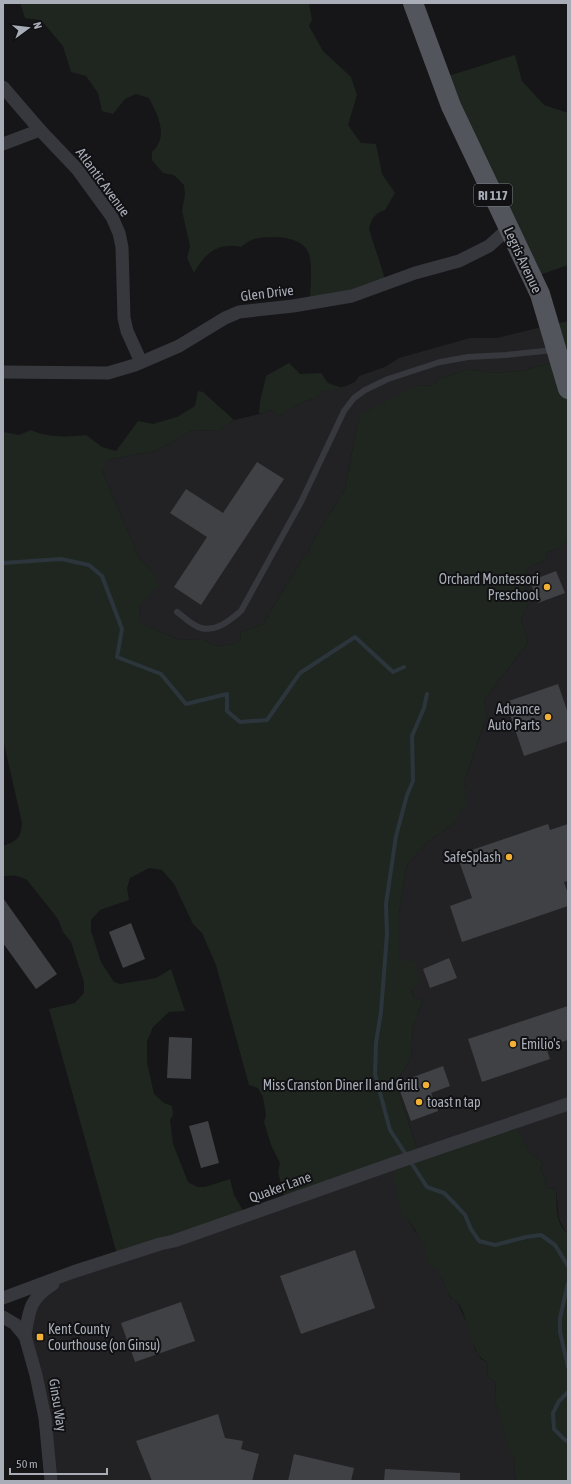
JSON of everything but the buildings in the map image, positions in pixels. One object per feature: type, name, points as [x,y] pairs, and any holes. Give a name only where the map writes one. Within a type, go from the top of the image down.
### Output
[{"type":"main road","name":"Legris Avenue","points":[[413,3],[451,106],[540,294],[568,389]]},
{"type":"street","name":"Atlantic Avenue","points":[[3,87],[40,130],[77,169],[112,217],[119,233],[122,247],[124,318],[126,330],[141,362]]},
{"type":"street","points":[[3,144],[40,130]]},
{"type":"street","name":"Glen Drive","points":[[3,372],[108,373],[135,365],[179,346],[225,318],[239,312],[293,306],[352,296],[416,273],[459,260],[489,246],[509,228]]},
{"type":"street","name":"Quaker Lane","points":[[3,1298],[160,1244],[174,1241],[568,1104]]},
{"type":"street","name":"Ginsu Way","points":[[25,1336],[29,1310],[34,1301],[46,1288],[67,1275]]},
{"type":"street","name":"Ginsu Way","points":[[3,1317],[15,1324],[25,1336],[36,1375],[45,1418],[51,1481]]},
{"type":"lane","points":[[177,612],[202,628],[209,628],[220,626],[230,620],[240,610],[301,502],[344,411],[354,398],[365,390],[388,380],[440,362],[468,357],[556,350]]},
{"type":"shaded area","points":[[20,3],[309,3],[312,20],[309,26],[323,51],[351,77],[357,95],[348,125],[361,143],[376,144],[382,174],[395,193],[385,210],[374,217],[369,229],[386,282],[310,303],[311,271],[309,254],[306,248],[293,240],[277,237],[254,239],[241,247],[226,246],[219,248],[203,260],[194,273],[187,258],[190,246],[182,211],[185,194],[184,185],[174,175],[163,173],[152,160],[152,152],[160,140],[161,133],[156,112],[149,98],[136,94],[125,99],[113,114],[102,111],[98,93],[86,76],[71,72],[63,46],[41,20],[25,18]]},
{"type":"shaded area","points":[[515,55],[522,81],[544,105],[568,113],[568,265],[534,277],[442,78]]},
{"type":"shaded area","points":[[568,321],[568,347],[559,349],[550,325]]},
{"type":"shaded area","points":[[550,325],[560,361],[520,371],[492,373],[469,369],[438,379],[435,385],[416,386],[358,421],[345,489],[310,546],[308,554],[304,556],[263,624],[241,632],[240,640],[235,644],[217,646],[204,640],[179,640],[140,623],[139,606],[155,574],[139,558],[102,471],[107,460],[156,451],[193,430],[218,431],[234,420],[271,410],[279,416],[304,401],[317,398],[321,392],[346,386],[355,382],[359,376],[385,367],[399,358],[470,338],[497,338]]},
{"type":"shaded area","points":[[560,361],[568,387],[568,540],[560,548],[547,552],[546,560],[527,568],[524,582],[528,605],[521,619],[528,643],[484,700],[487,715],[464,782],[467,804],[452,825],[429,841],[408,863],[406,867],[399,914],[399,959],[416,962],[419,982],[411,991],[414,997],[423,1000],[413,1026],[411,1058],[395,1083],[418,1151],[515,1123],[530,1154],[543,1162],[540,1168],[545,1178],[546,1188],[556,1189],[559,1219],[564,1230],[568,1233],[568,1481],[516,1481],[514,1456],[509,1451],[495,1401],[496,1383],[488,1377],[487,1362],[476,1351],[462,1309],[450,1296],[439,1273],[427,1265],[427,1252],[422,1240],[408,1219],[402,1218],[392,1167],[285,1200],[278,1172],[280,1163],[271,1145],[264,1122],[266,1115],[263,1097],[258,1088],[249,1085],[216,965],[202,933],[193,924],[174,884],[162,870],[149,868],[130,878],[127,888],[129,900],[100,910],[91,920],[91,931],[101,962],[114,982],[120,984],[156,978],[171,969],[185,1011],[169,1012],[153,1027],[147,1041],[147,1062],[154,1094],[164,1103],[172,1106],[173,1115],[170,1120],[173,1144],[188,1182],[197,1187],[205,1187],[230,1179],[234,1195],[245,1214],[118,1258],[49,1009],[75,1003],[84,993],[84,982],[71,942],[63,932],[58,919],[27,880],[15,876],[3,877],[3,846],[12,842],[19,836],[22,823],[3,739],[3,432],[19,435],[31,430],[38,433],[58,436],[86,435],[102,447],[116,451],[138,421],[153,424],[177,417],[195,406],[198,391],[203,392],[234,420],[218,431],[193,430],[156,451],[107,460],[102,471],[139,558],[155,574],[159,585],[139,606],[140,623],[179,640],[204,640],[217,646],[235,644],[240,640],[241,632],[263,624],[304,556],[308,554],[310,546],[345,489],[358,421],[361,414],[416,386],[435,385],[438,379],[469,369],[492,373],[520,371]]},
{"type":"shaded area","points":[[289,363],[300,374],[321,373],[328,383],[342,388],[321,392],[317,398],[304,401],[279,416],[271,410],[259,413],[266,376]]},
{"type":"shaded area","points":[[568,540],[568,1233],[565,1231],[559,1219],[556,1189],[546,1188],[545,1178],[540,1168],[543,1162],[530,1154],[515,1124],[418,1151],[395,1083],[411,1058],[413,1026],[423,1000],[414,997],[399,959],[399,914],[406,867],[429,841],[452,825],[466,803],[464,782],[487,715],[484,700],[528,643],[521,619],[528,605],[524,582],[527,568],[546,560],[547,552],[560,548]]},
{"type":"shaded area","points":[[392,1167],[408,1219],[415,1231],[421,1236],[432,1265],[440,1273],[450,1297],[457,1302],[469,1327],[475,1350],[481,1359],[487,1362],[488,1377],[496,1383],[495,1401],[509,1450],[514,1456],[516,1481],[53,1481],[27,1330],[31,1308],[59,1281]]},
{"type":"waterway","points":[[3,563],[61,559],[89,565],[102,576],[122,629],[117,657],[161,674],[186,704],[227,694],[227,711],[240,722],[267,720],[300,673],[355,637],[393,672],[404,667]]},
{"type":"waterway","points":[[427,694],[424,708],[412,736],[413,781],[407,795],[396,836],[386,904],[387,934],[381,1012],[376,1043],[375,1074],[390,1130],[427,1187],[444,1193],[455,1204],[465,1215],[471,1229],[479,1241],[495,1245],[526,1237],[541,1235],[555,1245],[568,1266]]},
{"type":"waterway","points":[[568,1283],[560,1318],[560,1332],[568,1367]]},
{"type":"waterway","points":[[568,1392],[559,1401],[553,1413],[554,1429],[568,1441]]},
{"type":"place","name":"Orchard Montessori Preschool","points":[[547,587]]},
{"type":"place","name":"Advance Auto Parts","points":[[548,717]]},
{"type":"place","name":"SafeSplash","points":[[509,857]]},
{"type":"place","name":"Emilio's","points":[[513,1044]]},
{"type":"place","name":"Miss Cranston Diner II and Grill","points":[[426,1085]]},
{"type":"place","name":"toast n tap","points":[[419,1102]]},
{"type":"place","name":"Kent County Courthouse (on Ginsu)","points":[[40,1337]]}]
